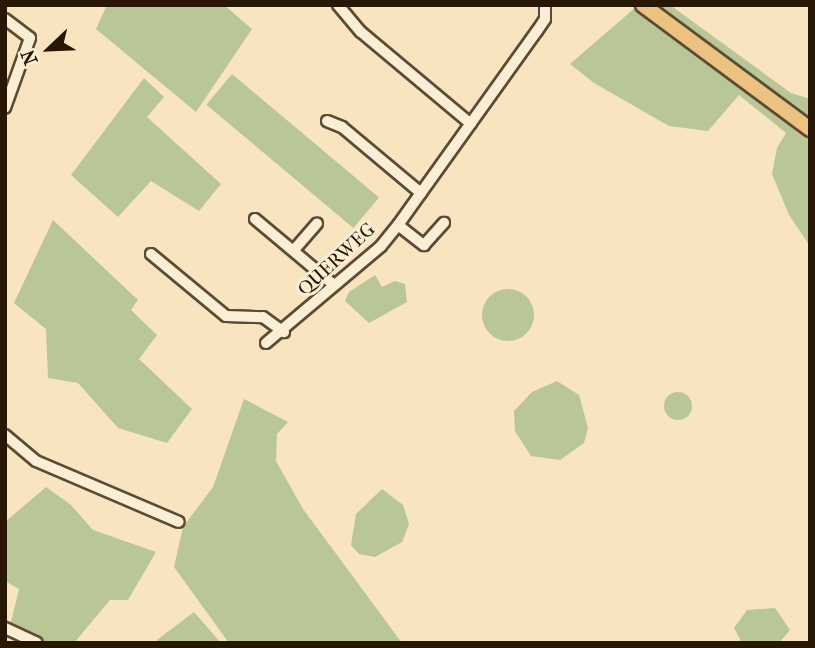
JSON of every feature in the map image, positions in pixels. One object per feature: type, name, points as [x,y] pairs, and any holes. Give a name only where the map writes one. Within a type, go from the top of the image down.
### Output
[{"type":"main road","points":[[643,5],[810,129]]},
{"type":"street","points":[[338,5],[361,32],[471,124]]},
{"type":"street","name":"QUERWEG","points":[[266,343],[284,332],[381,246],[545,19],[545,5]]},
{"type":"street","points":[[5,19],[30,37],[5,108]]},
{"type":"street","points":[[327,121],[342,127],[421,193]]},
{"type":"street","points":[[255,219],[334,285]]},
{"type":"street","points":[[398,225],[424,245],[444,222]]},
{"type":"street","points":[[294,250],[317,224]]},
{"type":"street","points":[[151,254],[226,316],[263,317],[284,332]]},
{"type":"street","points":[[5,435],[36,461],[179,522]]},
{"type":"street","points":[[5,628],[37,643]]},
{"type":"green space","points":[[107,5],[224,5],[252,29],[196,112],[96,29]]},
{"type":"green space","points":[[650,5],[670,5],[791,93],[810,99],[810,124]]},
{"type":"green space","points":[[636,7],[810,134],[810,246],[789,215],[772,174],[777,148],[786,133],[739,95],[708,131],[669,126],[594,83],[570,64]]},
{"type":"green space","points":[[232,74],[379,197],[353,228],[206,105]]},
{"type":"green space","points":[[144,78],[164,97],[147,117],[221,184],[199,211],[151,181],[118,217],[71,175]]},
{"type":"green space","points":[[53,220],[138,300],[131,310],[157,335],[139,359],[192,409],[167,443],[118,428],[78,383],[48,378],[46,329],[14,303]]},
{"type":"green space","points":[[375,275],[382,287],[395,281],[405,284],[407,302],[369,323],[345,301],[349,292]]},
{"type":"green space","points":[[508,289],[518,291],[526,297],[532,305],[532,325],[526,333],[518,339],[508,341],[498,339],[490,333],[484,325],[482,315],[484,305],[490,297],[498,291]]},
{"type":"green space","points":[[557,381],[579,395],[588,428],[584,443],[560,460],[531,456],[515,431],[514,411],[532,392]]},
{"type":"green space","points":[[678,392],[688,396],[692,406],[688,416],[678,420],[668,416],[664,406],[668,396]]},
{"type":"green space","points":[[244,399],[288,422],[277,434],[276,461],[303,509],[402,643],[229,643],[174,567],[183,527],[213,487]]},
{"type":"green space","points":[[46,487],[71,505],[93,530],[156,552],[128,600],[110,600],[74,643],[42,643],[10,626],[19,589],[5,581],[5,522]]},
{"type":"green space","points":[[382,489],[403,505],[409,524],[402,542],[375,557],[359,554],[351,545],[356,514]]},
{"type":"green space","points":[[775,608],[790,630],[779,643],[742,643],[734,628],[747,610]]},
{"type":"green space","points":[[194,612],[221,643],[158,643],[157,640]]}]
